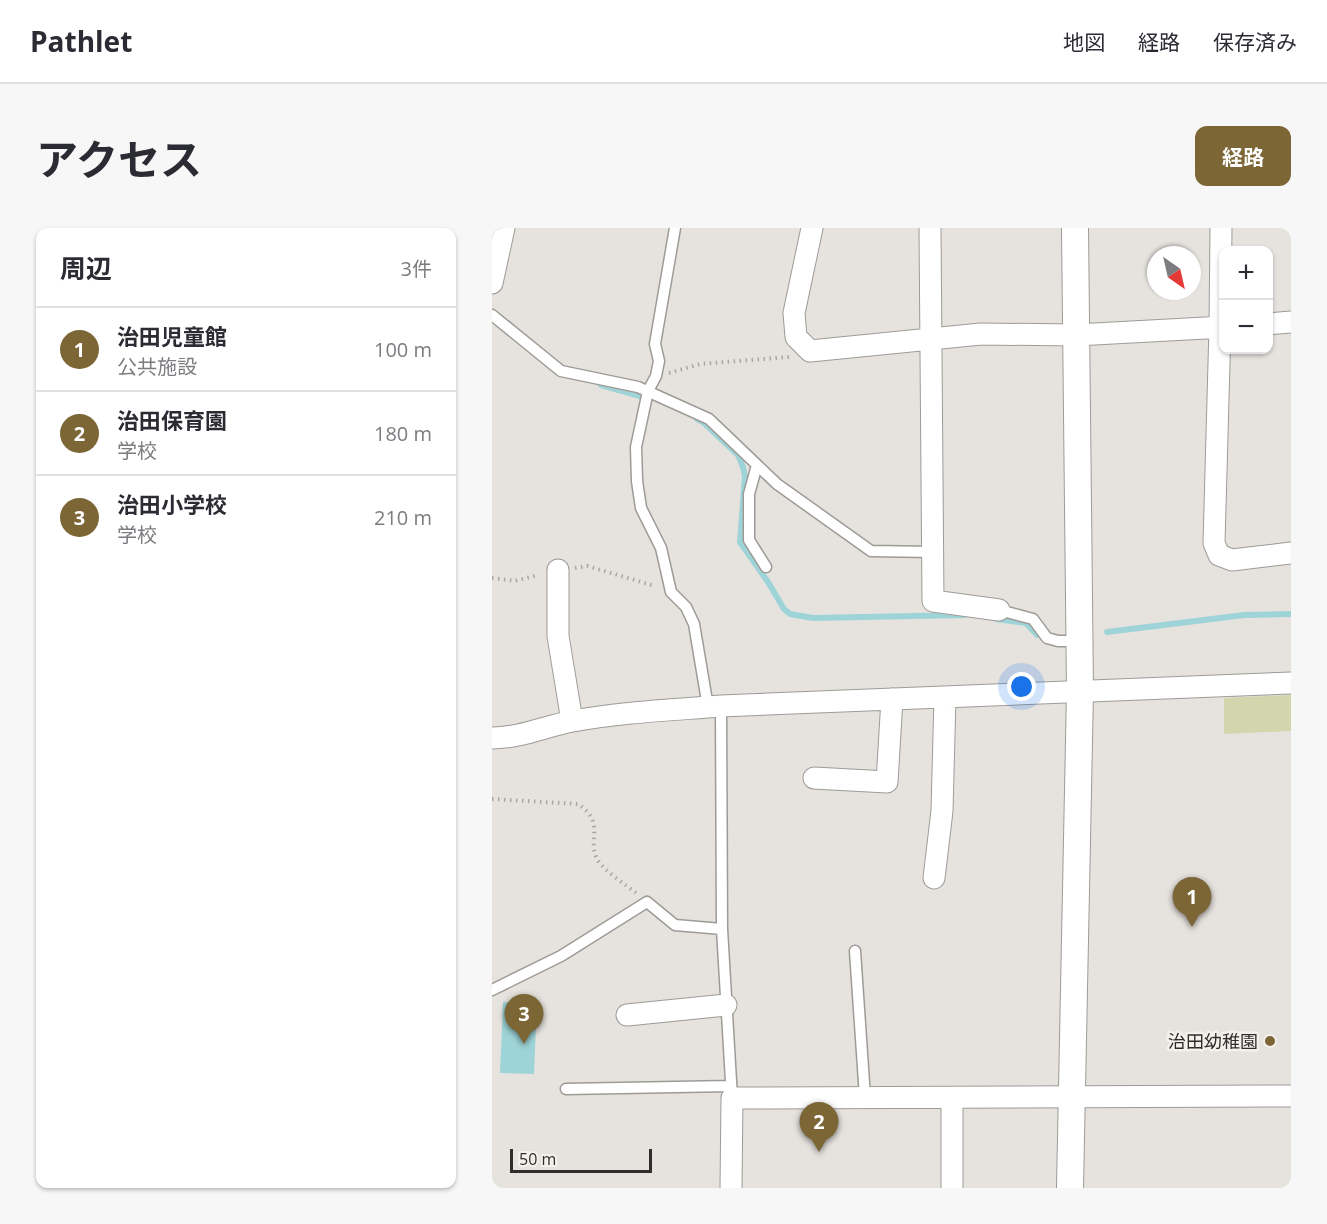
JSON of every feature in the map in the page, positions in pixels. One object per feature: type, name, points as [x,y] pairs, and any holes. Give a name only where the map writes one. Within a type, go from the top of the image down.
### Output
[{"type":"street","points":[[492,283],[504,228]]},
{"type":"street","points":[[812,228],[794,313],[796,337],[810,351],[981,333],[1076,334],[1219,327]]},
{"type":"street","points":[[930,228],[933,601],[999,610]]},
{"type":"street","points":[[1070,1188],[1080,691],[1075,228]]},
{"type":"street","points":[[1221,228],[1222,300]]},
{"type":"street","points":[[1273,324],[1291,322]]},
{"type":"street","points":[[1221,354],[1214,543],[1219,555],[1232,560],[1291,553]]},
{"type":"street","points":[[558,570],[558,636],[572,721]]},
{"type":"street","points":[[492,738],[530,732],[572,721],[630,712],[1291,683]]},
{"type":"street","points":[[934,878],[942,811],[945,697]]},
{"type":"street","points":[[814,778],[887,782],[892,699]]},
{"type":"street","points":[[627,1016],[726,1005]]},
{"type":"street","points":[[731,1188],[731,1092],[952,1098],[1291,1096]]},
{"type":"street","points":[[952,1098],[952,1188]]},
{"type":"lane","points":[[566,1089],[731,1092],[722,929],[714,707],[694,624],[686,608],[671,591],[661,548],[641,508],[637,481],[636,447],[648,391],[656,376],[659,361],[655,344],[675,228]]},
{"type":"lane","points":[[492,315],[561,371],[648,391],[709,419],[777,484],[871,551],[932,552]]},
{"type":"lane","points":[[757,465],[749,494],[749,540],[766,567]]},
{"type":"lane","points":[[999,610],[1033,619],[1047,638],[1058,641],[1078,641]]},
{"type":"lane","points":[[492,990],[561,956],[647,902],[675,925],[722,929]]},
{"type":"lane","points":[[855,951],[865,1097]]},
{"type":"path","points":[[656,376],[700,364],[788,358],[810,351]]},
{"type":"path","points":[[492,578],[515,581],[558,570],[587,566],[671,591]]},
{"type":"path","points":[[492,799],[578,804],[594,821],[596,856],[600,864],[647,902]]},
{"type":"green space","points":[[1291,695],[1291,731],[1224,734],[1224,698]]},
{"type":"water","points":[[503,1002],[537,1003],[534,1074],[500,1073]]},
{"type":"waterway","points":[[601,385],[640,396]]},
{"type":"waterway","points":[[697,419],[738,455],[745,476],[740,542],[784,609],[790,614],[813,618],[965,615]]},
{"type":"waterway","points":[[1107,632],[1244,615],[1291,614]]},
{"type":"waterway","points":[[996,619],[1026,623],[1037,635]]},
{"type":"place","name":"治田児童館","points":[[1192,927]]},
{"type":"place","name":"治田幼稚園","points":[[1270,1041]]},
{"type":"place","name":"治田小学校","points":[[524,1044]]},
{"type":"place","name":"治田保育園","points":[[819,1152]]}]
